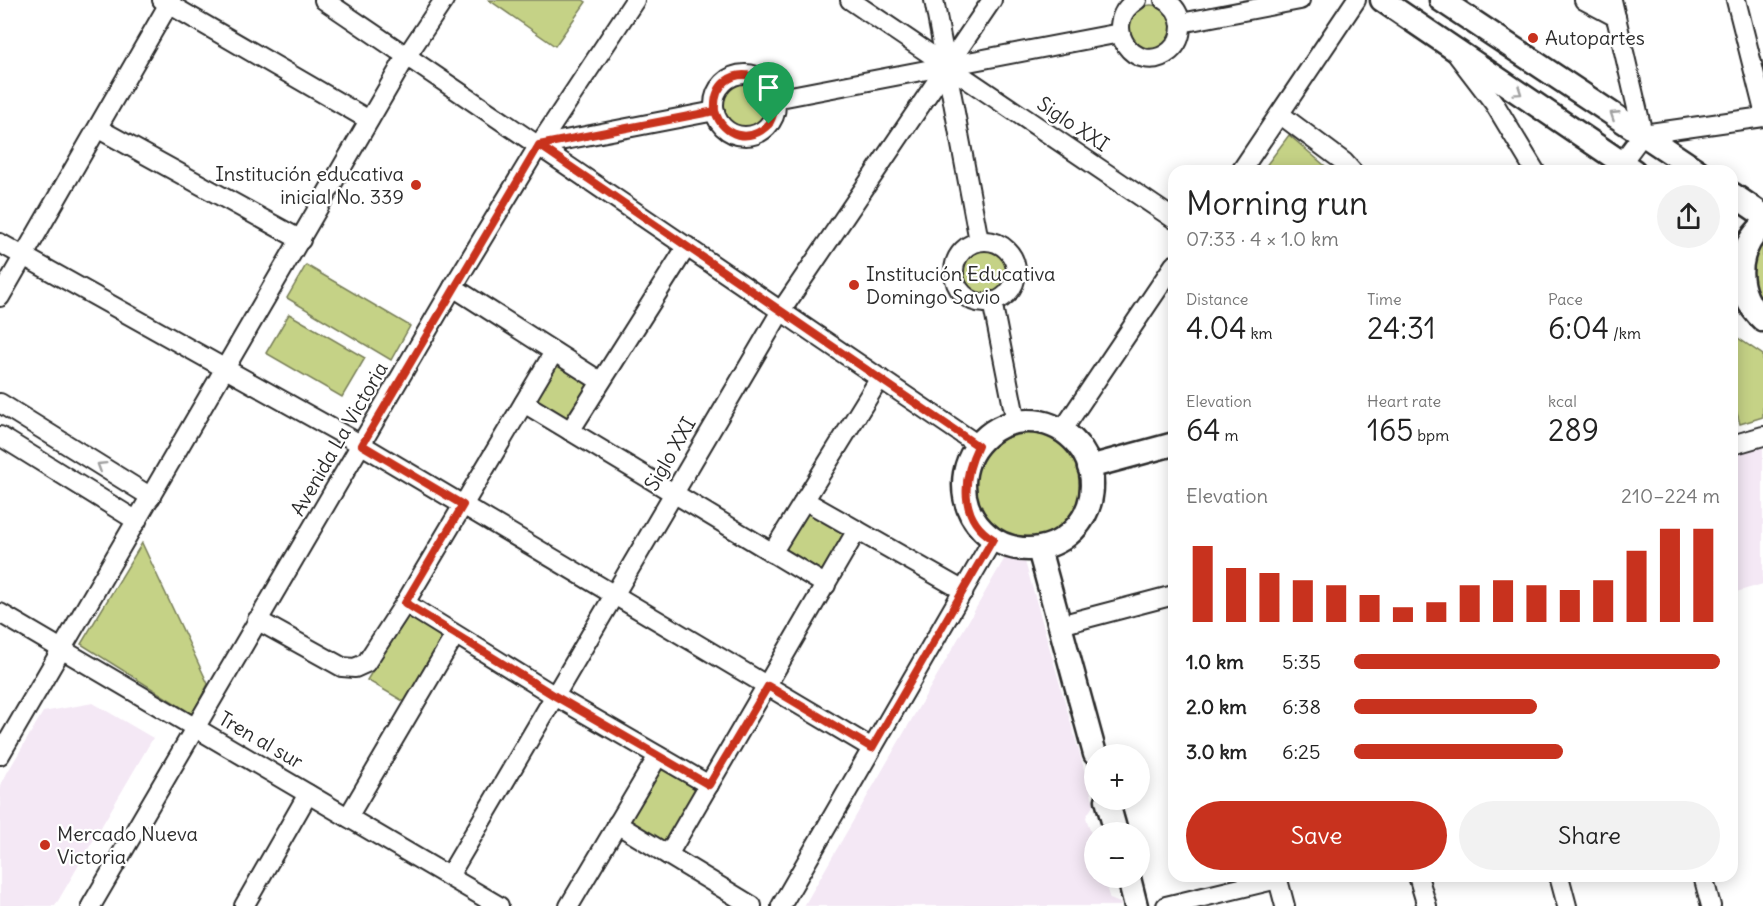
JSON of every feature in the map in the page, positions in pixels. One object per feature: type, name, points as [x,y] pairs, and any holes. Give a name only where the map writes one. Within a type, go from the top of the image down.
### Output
[{"type":"street","points":[[324,0],[978,446]]},
{"type":"street","points":[[0,755],[406,57],[444,0]]},
{"type":"street","name":"Avenida La Victoria","points":[[91,906],[453,287],[539,145],[635,0]]},
{"type":"street","name":"Siglo XXI","points":[[850,0],[1168,215]]},
{"type":"street","points":[[934,0],[979,241]]},
{"type":"street","name":"Siglo XXI","points":[[449,876],[781,311],[992,0]]},
{"type":"street","points":[[1137,0],[1125,10],[1120,33],[1123,41],[1134,54],[1151,58],[1160,57],[1174,47],[1181,32],[1181,23],[1174,8],[1164,0]]},
{"type":"street","points":[[1181,23],[1300,0]]},
{"type":"street","points":[[1245,165],[1356,0]]},
{"type":"street","points":[[1382,0],[1625,165]]},
{"type":"street","points":[[1440,0],[1689,165]]},
{"type":"street","points":[[1584,0],[1614,8],[1643,134],[1629,165]]},
{"type":"street","points":[[1736,0],[1763,107]]},
{"type":"street","points":[[0,297],[99,129],[167,1],[369,120]]},
{"type":"street","points":[[775,99],[1120,33]]},
{"type":"street","points":[[1452,47],[1494,103],[1531,165]]},
{"type":"street","points":[[739,75],[755,76],[762,80],[775,99],[776,108],[769,124],[755,134],[738,135],[729,132],[717,120],[715,111],[714,103],[720,88],[739,75]]},
{"type":"street","points":[[539,145],[715,111]]},
{"type":"street","points":[[1281,115],[1347,165]]},
{"type":"street","points":[[1643,134],[1763,117]]},
{"type":"street","points":[[99,129],[301,240]]},
{"type":"street","points":[[1738,198],[1763,215]]},
{"type":"street","points":[[1738,248],[1763,225]]},
{"type":"street","points":[[979,241],[996,243],[1004,247],[1014,261],[1016,269],[1015,278],[1007,293],[993,301],[976,301],[969,298],[955,279],[954,270],[959,255],[971,244],[979,241]]},
{"type":"street","points":[[0,243],[362,445],[872,748]]},
{"type":"street","points":[[570,431],[687,246]]},
{"type":"street","points":[[1062,431],[1168,274]]},
{"type":"street","points":[[453,287],[600,381]]},
{"type":"street","points":[[1738,289],[1763,320]]},
{"type":"street","points":[[993,301],[1016,422]]},
{"type":"street","points":[[257,620],[342,667],[355,668],[366,663],[405,603],[554,352]]},
{"type":"street","points":[[772,553],[880,378]]},
{"type":"street","points":[[0,403],[151,497]]},
{"type":"street","points":[[524,403],[826,585]]},
{"type":"street","points":[[1016,422],[1038,422],[1062,431],[1076,444],[1089,467],[1092,487],[1088,507],[1079,523],[1067,536],[1040,549],[1018,548],[993,539],[976,522],[967,504],[965,483],[968,467],[978,446],[1001,428],[1016,422]]},
{"type":"street","points":[[0,436],[137,521]]},
{"type":"street","points":[[1738,443],[1763,436]]},
{"type":"street","points":[[1089,467],[1168,446]]},
{"type":"street","points":[[804,500],[964,591]]},
{"type":"street","points":[[668,855],[858,530]]},
{"type":"street","points":[[781,906],[993,539]]},
{"type":"street","points":[[1040,549],[1092,744]]},
{"type":"street","points":[[1060,625],[1168,597]]},
{"type":"street","points":[[405,603],[555,696],[709,785]]},
{"type":"street","name":"Tren al sur","points":[[0,613],[499,906]]},
{"type":"street","points":[[348,817],[455,635]]},
{"type":"street","points":[[569,906],[658,756]]},
{"type":"street","points":[[244,906],[308,794]]},
{"type":"street","points":[[617,824],[752,906]]},
{"type":"street","points":[[1166,906],[1258,882]]},
{"type":"street","points":[[1278,882],[1285,906]]},
{"type":"street","points":[[1420,882],[1427,906]]},
{"type":"street","points":[[1561,882],[1567,906]]},
{"type":"street","points":[[1704,882],[1711,906]]},
{"type":"street","points":[[1132,888],[1137,906]]},
{"type":"shaded area","points":[[1763,446],[1763,584],[1738,592],[1738,454]]},
{"type":"shaded area","points":[[1006,556],[1024,558],[1084,769],[1084,810],[1090,810],[1086,817],[1087,822],[1084,822],[1084,888],[1106,888],[1110,899],[1120,903],[1121,906],[804,906]]},
{"type":"shaded area","name":"Mercado Nueva Victoria","points":[[93,703],[153,738],[55,906],[0,906],[0,785],[43,712]]},
{"type":"green space","points":[[489,0],[583,0],[586,2],[555,46]]},
{"type":"green space","points":[[1151,5],[1160,6],[1167,11],[1172,18],[1172,36],[1167,43],[1160,48],[1151,49],[1142,48],[1135,43],[1130,36],[1129,27],[1130,18],[1135,11],[1142,6]]},
{"type":"green space","points":[[745,83],[761,90],[768,106],[761,122],[745,129],[729,122],[722,106],[729,90]]},
{"type":"green space","points":[[1289,135],[1324,165],[1266,165]]},
{"type":"green space","points":[[1763,239],[1763,306],[1751,285],[1754,252]]},
{"type":"green space","points":[[985,250],[1001,257],[1008,273],[1001,289],[985,296],[969,289],[962,273],[969,257]]},
{"type":"green space","points":[[306,265],[410,326],[391,360],[287,298]]},
{"type":"green space","points":[[289,314],[365,358],[342,397],[266,353]]},
{"type":"green space","points":[[1738,338],[1763,355],[1763,417],[1740,424],[1738,417]]},
{"type":"green space","points":[[554,361],[593,383],[569,425],[530,401]]},
{"type":"green space","points":[[1028,430],[1050,434],[1068,446],[1080,464],[1084,486],[1080,508],[1068,526],[1050,538],[1028,542],[1006,538],[988,526],[976,508],[972,486],[976,464],[988,446],[1006,434]]},
{"type":"green space","points":[[806,511],[846,535],[821,578],[781,552]]},
{"type":"green space","points":[[142,543],[208,684],[192,714],[81,644]]},
{"type":"green space","points":[[408,613],[449,636],[408,704],[367,680]]},
{"type":"green space","points":[[659,765],[698,790],[664,847],[624,822]]},
{"type":"place","name":"Autopartes","points":[[1533,38]]},
{"type":"place","name":"Institución educativa inicial No. 339","points":[[416,185]]},
{"type":"place","name":"Institución Educativa Domingo Savio","points":[[854,285]]},
{"type":"place","name":"Mercado Nueva Victoria","points":[[45,845]]},
{"type":"route","points":[[769,124],[755,134],[738,135],[723,127],[717,120],[715,111],[539,145],[453,287],[362,445],[463,505],[405,603],[555,696],[709,785],[768,686],[872,748],[993,539],[987,536],[976,522],[967,504],[965,483],[968,467],[978,446],[539,145],[627,128],[715,111],[714,103],[720,88],[725,82],[739,75],[755,76],[768,85],[772,91],[776,108],[769,124]]}]
